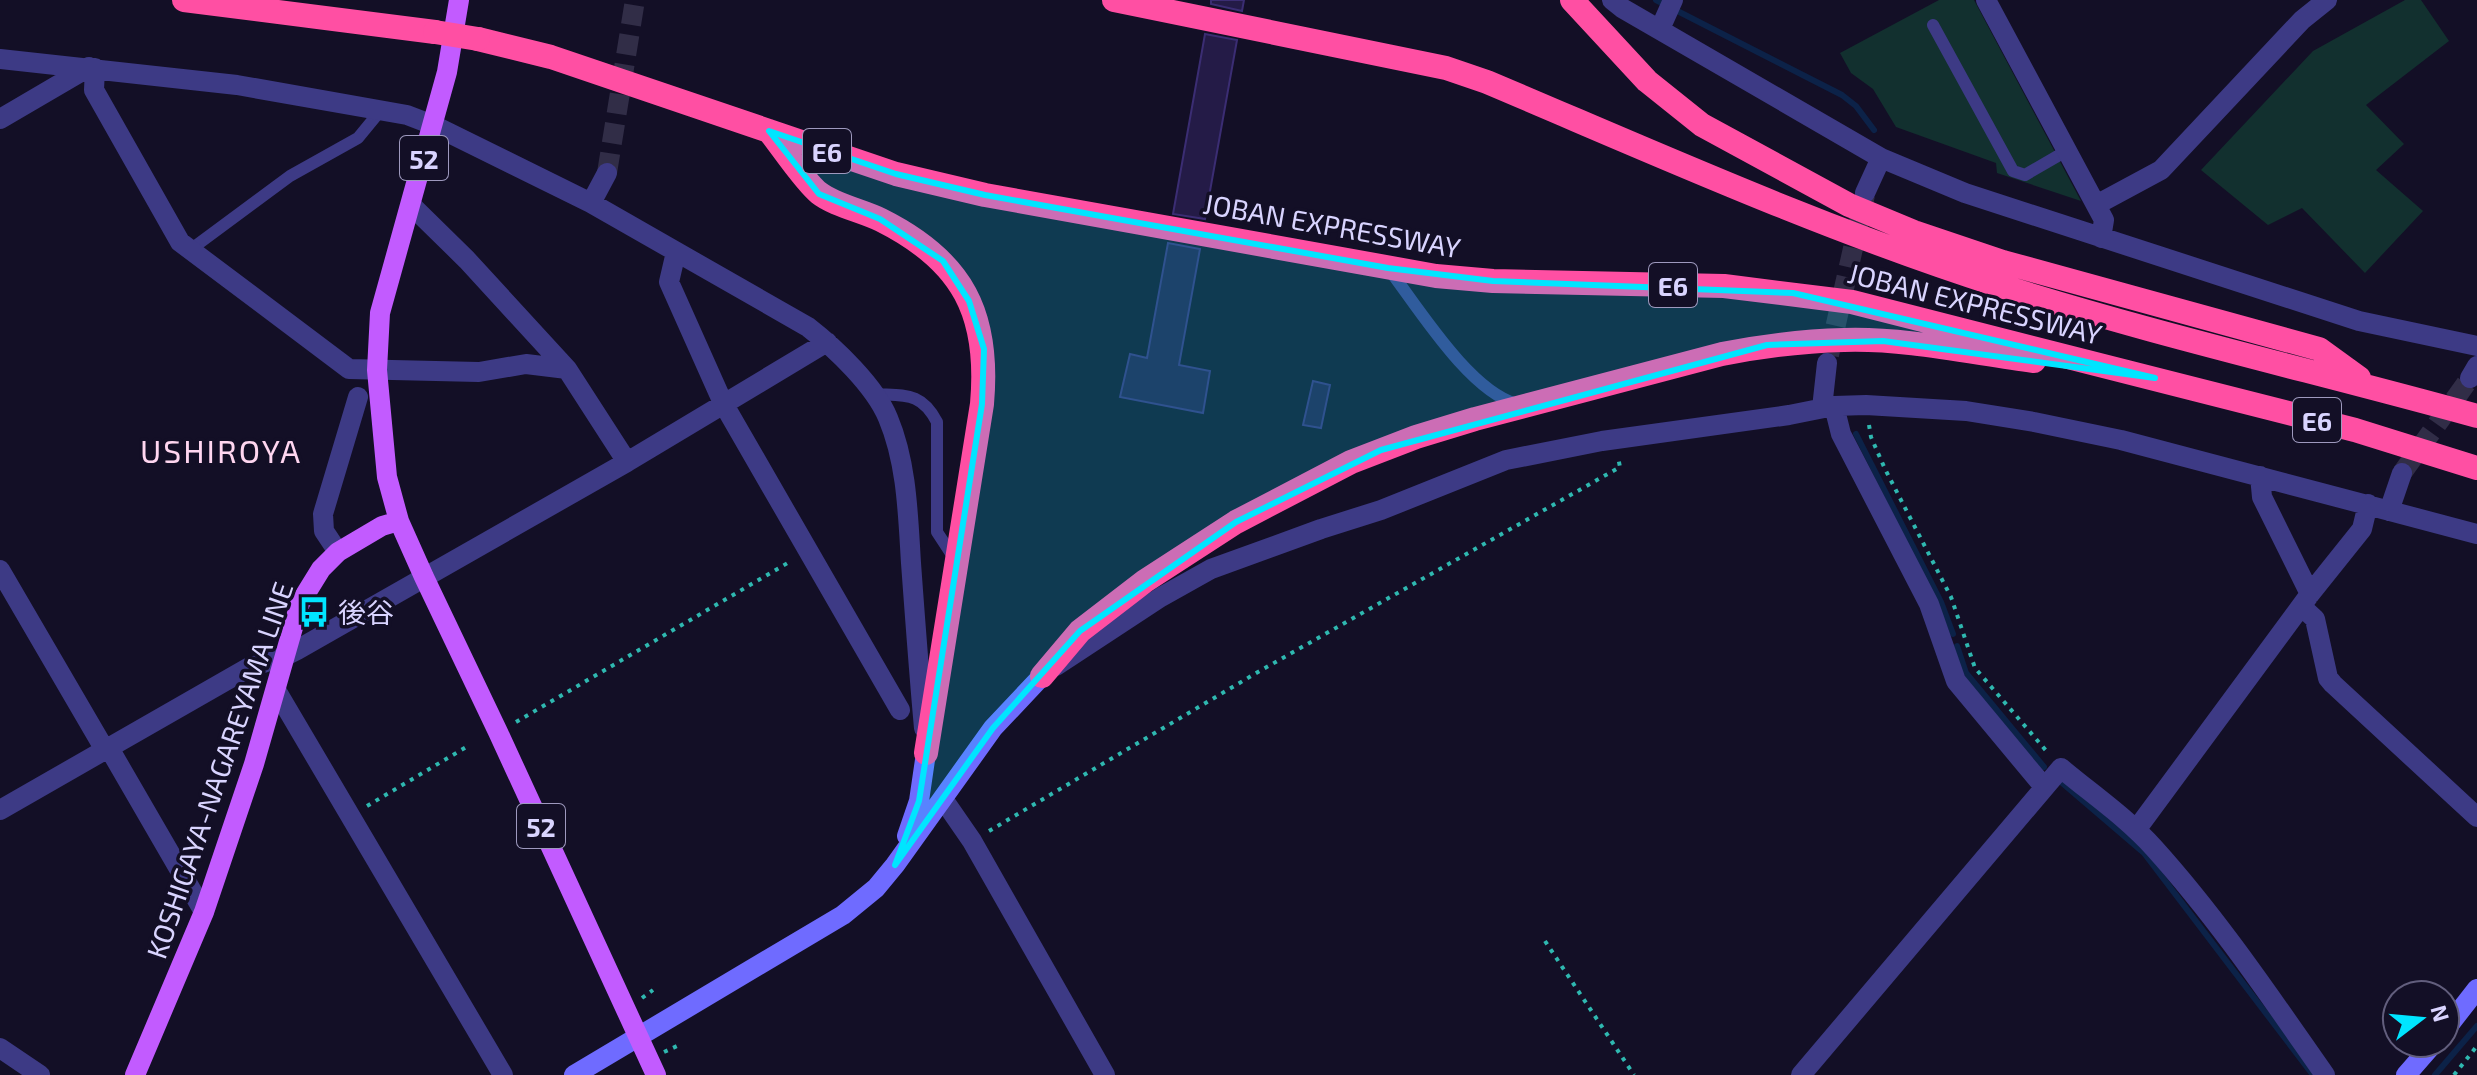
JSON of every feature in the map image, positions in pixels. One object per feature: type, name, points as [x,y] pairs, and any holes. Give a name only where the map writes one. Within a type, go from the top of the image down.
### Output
[{"type":"highway","name":"JOBAN EXPRESSWAY","points":[[184,0],[478,39],[551,57],[896,174],[985,195],[1388,268],[1493,281],[1724,286],[1852,302],[2355,430],[2477,468]]},
{"type":"highway","name":"JOBAN EXPRESSWAY","points":[[1114,0],[1446,68],[1924,260],[2146,328],[2477,416]]},
{"type":"highway","points":[[1572,0],[1647,81],[1702,125],[1849,205],[1914,232],[2003,262],[2319,349],[2371,387]]},
{"type":"highway","points":[[769,131],[819,194],[880,219],[919,241],[943,261],[969,301],[980,329],[985,374],[958,564],[926,753]]},
{"type":"highway","points":[[1042,676],[1080,631],[1145,581],[1236,522],[1381,450],[1460,424],[1722,354],[1767,345],[1883,341],[2155,378]]},
{"type":"main road","name":"52","points":[[459,0],[447,72],[380,313],[377,370],[387,477],[399,521],[424,577],[656,1075]]},
{"type":"main road","name":"KOSHIGAYA-NAGAREYAMA LINE","points":[[135,1075],[204,912],[276,690],[300,603],[321,569],[338,552],[382,526],[399,521]]},
{"type":"street","points":[[1612,0],[1881,158],[1965,193],[2359,321],[2477,346]]},
{"type":"street","points":[[1660,29],[1673,0]]},
{"type":"street","points":[[1986,0],[2104,220],[2101,238]]},
{"type":"street","points":[[2096,205],[2161,170],[2302,20],[2327,0]]},
{"type":"street","points":[[0,59],[237,85],[407,115],[591,203],[808,327],[827,342],[873,394],[887,416],[900,454],[926,753],[919,801],[895,865]]},
{"type":"street","points":[[0,119],[92,68]]},
{"type":"street","points":[[92,68],[94,90],[180,242],[349,369],[479,372],[526,364],[567,369]]},
{"type":"street","points":[[1865,193],[1881,158]]},
{"type":"street","points":[[591,203],[607,173]]},
{"type":"street","points":[[411,205],[467,260],[567,369],[627,462]]},
{"type":"street","points":[[676,252],[669,282],[723,403],[900,710]]},
{"type":"street","points":[[0,810],[248,668],[285,656],[627,462],[827,342]]},
{"type":"street","points":[[1827,363],[1828,407],[1929,604],[1956,681],[2044,787]]},
{"type":"street","points":[[338,552],[324,531],[323,514],[358,397]]},
{"type":"street","points":[[574,1075],[843,915],[876,888],[993,728],[1042,676],[1161,597],[1211,569],[1381,510],[1506,460],[1613,439],[1828,407],[1866,405],[1966,411],[2121,440],[2477,534]]},
{"type":"street","points":[[2389,511],[2402,473]]},
{"type":"street","points":[[2260,476],[2262,497],[2315,619],[2328,678],[2477,817]]},
{"type":"street","points":[[2136,830],[2362,529],[2368,504]]},
{"type":"street","points":[[0,570],[204,912]]},
{"type":"street","points":[[276,690],[503,1075]]},
{"type":"street","points":[[1801,1075],[2061,768],[2136,830],[2237,950],[2325,1075]]},
{"type":"street","points":[[943,799],[972,841],[1105,1075]]},
{"type":"street","points":[[2461,1010],[2477,989]]},
{"type":"street","points":[[0,1048],[40,1075]]},
{"type":"street","points":[[2406,1075],[2420,1059]]},
{"type":"lane","points":[[1933,25],[2013,171],[2025,175],[2068,150]]},
{"type":"lane","points":[[190,250],[290,176],[358,138],[381,110]]},
{"type":"lane","points":[[1388,268],[1459,361],[1485,386],[1510,402],[1528,406]]},
{"type":"lane","points":[[873,394],[915,397],[929,406],[937,422],[937,532],[958,564]]},
{"type":"path","points":[[1866,405],[1871,437],[1951,597],[1975,668],[2061,768]]},
{"type":"path","points":[[972,841],[1258,672],[1620,467],[1613,439]]},
{"type":"path","points":[[498,732],[807,552]]},
{"type":"path","points":[[350,816],[468,746]]},
{"type":"path","points":[[1545,941],[1634,1075]]},
{"type":"path","points":[[2454,1075],[2477,1046]]},
{"type":"highlighted area","points":[[769,131],[896,174],[985,195],[1388,268],[1493,281],[1793,293],[2155,378],[1883,341],[1767,345],[1381,450],[1236,522],[1080,631],[993,728],[895,865],[919,801],[982,404],[984,349],[969,301],[943,261],[880,219],[819,194]]},
{"type":"green space","points":[[1939,0],[1974,0],[2081,201],[1997,173],[1996,163],[1896,127],[1873,89],[1851,73],[1840,53]]},
{"type":"green space","points":[[2405,0],[2421,0],[2449,41],[2366,105],[2404,144],[2376,170],[2423,211],[2365,273],[2302,208],[2268,225],[2201,170],[2313,51]]},
{"type":"building","points":[[1211,0],[1244,0],[1242,11],[1211,4]]},
{"type":"building","points":[[1205,34],[1237,40],[1205,219],[1173,214]]},
{"type":"building","points":[[1168,243],[1200,249],[1179,365],[1210,371],[1203,413],[1120,397],[1130,354],[1147,358]]},
{"type":"building","points":[[1313,381],[1330,385],[1321,428],[1303,425]]},
{"type":"waterway","points":[[1656,0],[1842,95],[1856,106],[1874,130]]},
{"type":"waterway","points":[[1856,434],[1941,602],[1953,634]]},
{"type":"waterway","points":[[1957,646],[1966,673],[2044,767]]},
{"type":"waterway","points":[[2061,782],[2144,853],[2313,1075]]},
{"type":"waterway","points":[[2435,1075],[2477,1026]]},
{"type":"tunnel","points":[[607,173],[635,0]]},
{"type":"tunnel","points":[[1829,355],[1865,195]]},
{"type":"tunnel","points":[[2402,473],[2470,378]]},
{"type":"place","name":"後谷","points":[[314,612]]},
{"type":"district","name":"USHIROYA","points":[[221,450]]}]
